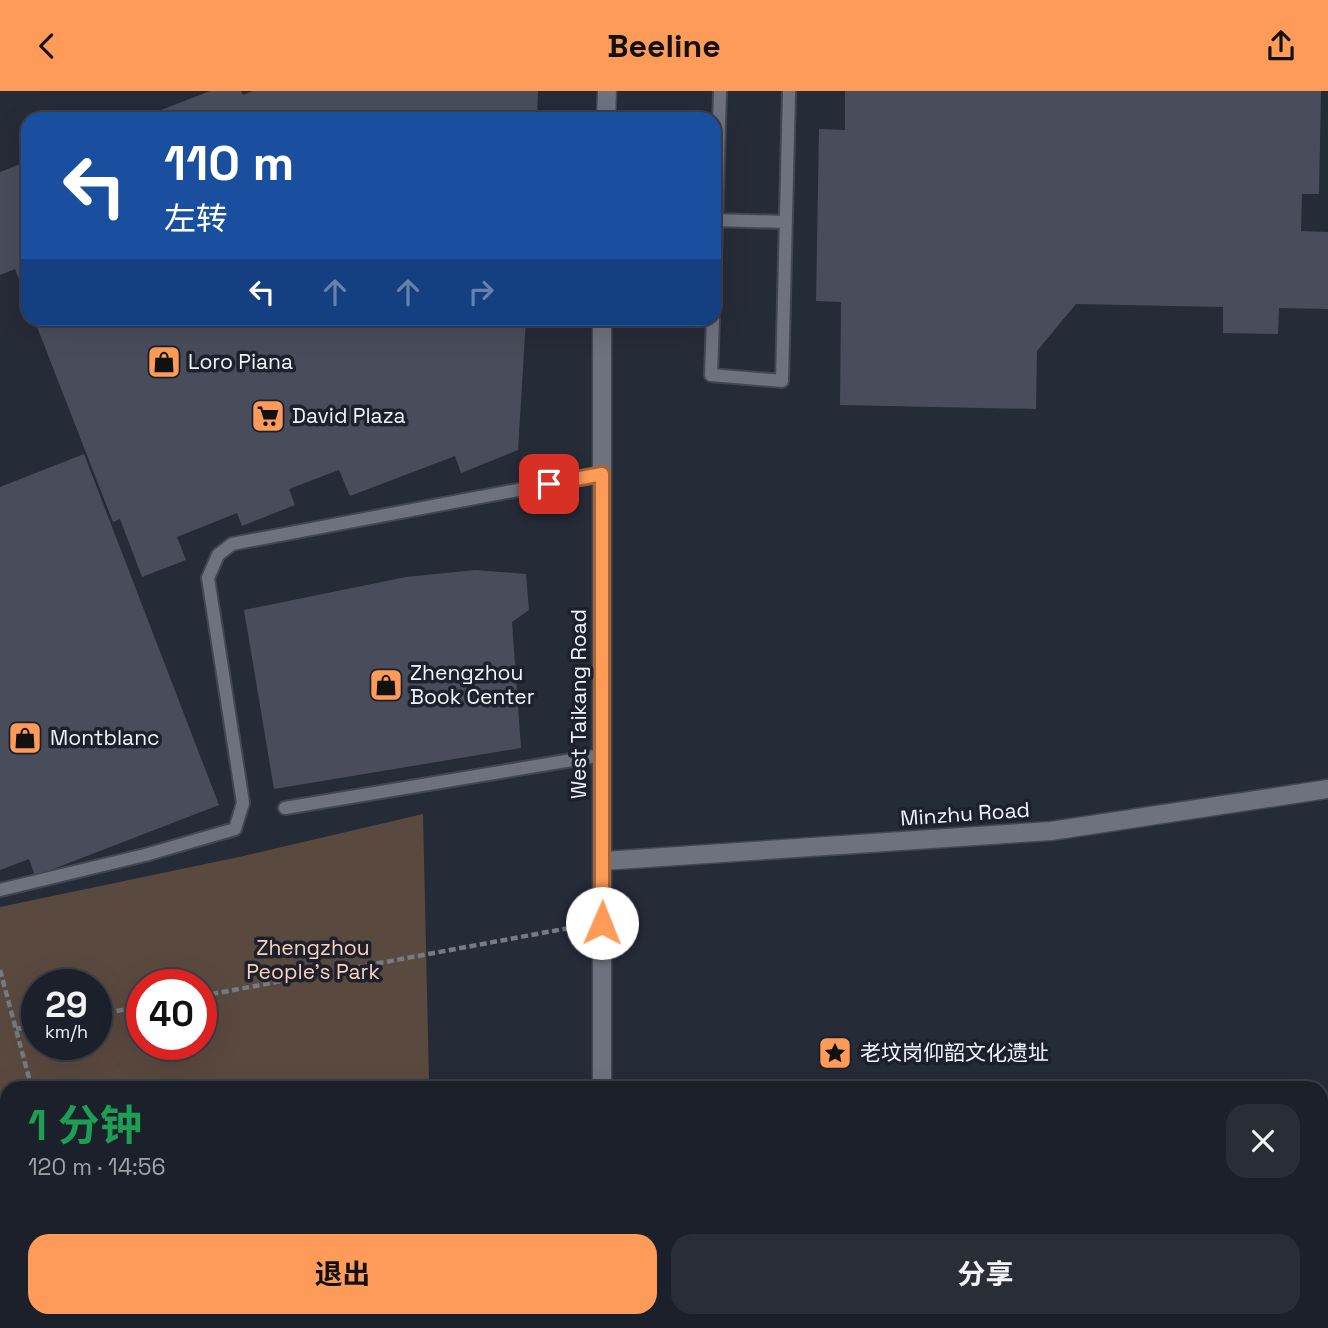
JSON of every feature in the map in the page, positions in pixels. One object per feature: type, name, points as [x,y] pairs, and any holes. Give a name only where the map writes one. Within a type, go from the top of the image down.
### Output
[{"type":"street","points":[[606,112],[607,91]]},
{"type":"street","name":"West Taikang Road","points":[[602,326],[602,1081]]},
{"type":"street","name":"Minzhu Road","points":[[603,861],[1051,831],[1328,789]]},
{"type":"lane","points":[[719,112],[720,91]]},
{"type":"lane","points":[[713,326],[711,375],[782,381],[789,91]]},
{"type":"lane","points":[[721,220],[786,222]]},
{"type":"lane","points":[[0,890],[145,855],[235,829],[243,803],[208,578],[218,555],[232,544],[602,474]]},
{"type":"lane","points":[[285,808],[602,755]]},
{"type":"path","points":[[217,993],[602,923]]},
{"type":"path","points":[[0,970],[30,1081]]},
{"type":"path","points":[[16,1029],[21,1028]]},
{"type":"green space","name":"Zhengzhou People's Park","points":[[423,814],[429,1080],[0,1081],[0,907],[239,857]]},
{"type":"building","points":[[210,91],[241,91],[243,95],[253,91],[538,91],[537,112],[156,112]]},
{"type":"building","points":[[845,91],[1321,91],[1319,194],[1302,194],[1301,231],[1328,232],[1328,309],[1279,308],[1278,334],[1223,333],[1223,307],[1076,304],[1037,351],[1036,409],[840,405],[841,302],[816,301],[819,129],[845,130]]},
{"type":"building","points":[[21,164],[21,284],[15,269],[0,275],[0,172]]},
{"type":"building","points":[[37,326],[526,326],[518,450],[461,473],[455,456],[350,496],[339,470],[289,489],[295,505],[242,526],[237,513],[177,537],[186,560],[142,577],[120,519],[113,522]]},
{"type":"building","points":[[84,454],[219,805],[35,876],[29,859],[0,870],[0,487]]},
{"type":"building","name":"Zhengzhou Book Center","points":[[475,570],[526,574],[529,610],[512,622],[521,748],[274,789],[244,610],[406,577]]},
{"type":"place","name":"Loro Piana","points":[[164,362]]},
{"type":"place","name":"David Plaza","points":[[268,416]]},
{"type":"place","name":"Zhengzhou Book Center","points":[[386,685]]},
{"type":"place","name":"Montblanc","points":[[25,738]]},
{"type":"place","name":"老坟岗仰韶文化遗址","points":[[835,1053]]},
{"type":"route","points":[[549,484],[602,474],[602,923]]}]
